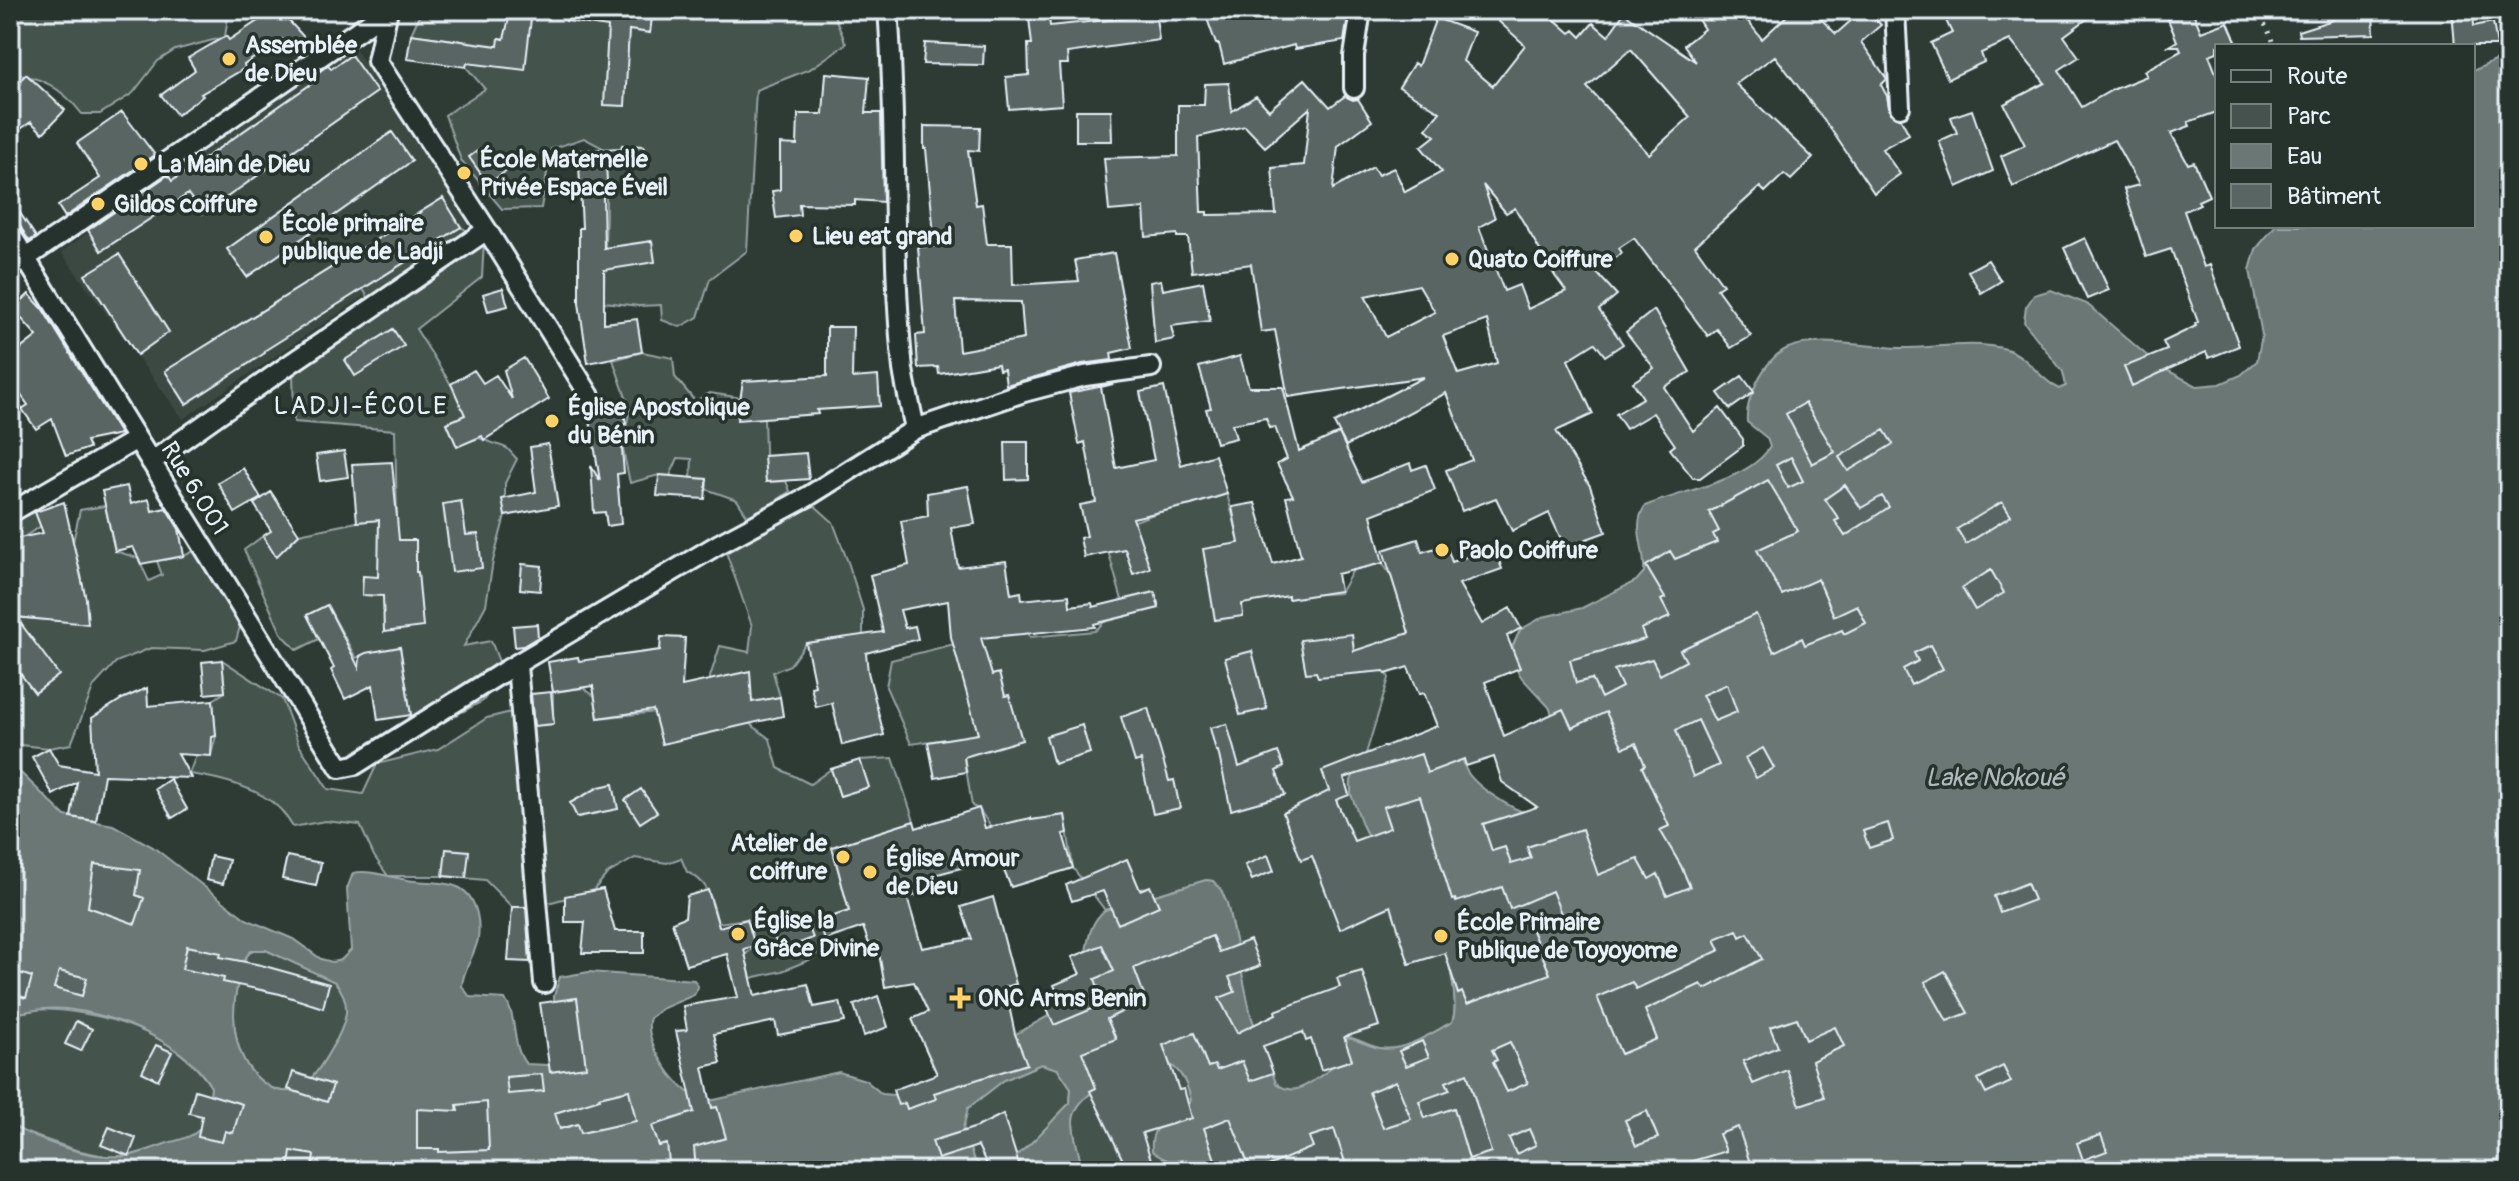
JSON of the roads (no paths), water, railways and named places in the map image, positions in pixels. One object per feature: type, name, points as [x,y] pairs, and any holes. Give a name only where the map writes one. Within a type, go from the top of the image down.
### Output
[{"type":"street","points":[[18,264],[388,10],[377,61],[590,396]]},
{"type":"street","points":[[888,10],[894,78],[903,372],[915,429]]},
{"type":"street","points":[[1354,88],[1354,56],[1361,10]]},
{"type":"street","points":[[1895,10],[1900,107]]},
{"type":"street","points":[[151,462],[487,230]]},
{"type":"street","name":"Rue 6.001","points":[[10,233],[18,264],[137,439],[340,768],[355,765],[517,665]]},
{"type":"street","points":[[544,983],[517,665],[719,544],[807,497],[915,429],[1024,392],[1085,376],[1151,367]]},
{"type":"street","points":[[10,513],[137,439]]},
{"type":"water","name":"Lake Nokoué","points":[[2509,54],[2509,1171],[1183,1171],[1152,1151],[1156,1130],[1181,1113],[1191,1100],[1182,1077],[1175,1068],[1164,1062],[1110,1082],[1084,1099],[1076,1109],[1073,1127],[1083,1171],[10,1171],[10,1124],[67,1148],[113,1157],[127,1156],[196,1132],[207,1118],[211,1087],[185,1057],[148,1033],[127,1024],[66,1009],[10,1015],[10,767],[22,774],[65,816],[113,825],[153,847],[246,919],[293,939],[321,959],[332,962],[341,960],[351,950],[347,889],[353,873],[375,873],[461,889],[473,903],[479,930],[462,986],[470,997],[505,999],[512,1015],[518,1049],[526,1064],[548,1065],[555,1058],[554,996],[560,977],[589,972],[694,980],[698,987],[694,995],[661,1009],[650,1018],[649,1027],[662,1062],[678,1083],[695,1096],[714,1100],[839,1072],[865,1080],[882,1094],[911,1092],[1052,1014],[1077,978],[1092,928],[1105,910],[1206,880],[1213,881],[1220,888],[1227,903],[1251,1016],[1276,1083],[1283,1088],[1296,1089],[1329,1070],[1339,1038],[1384,1049],[1415,1042],[1452,1022],[1454,994],[1448,958],[1428,891],[1381,865],[1351,794],[1355,771],[1365,757],[1463,752],[1464,765],[1474,781],[1514,808],[1532,815],[1569,753],[1549,707],[1513,664],[1513,645],[1520,630],[1543,617],[1582,608],[1636,581],[1644,572],[1639,522],[1645,506],[1731,477],[1760,459],[1770,447],[1767,438],[1747,422],[1747,413],[1763,371],[1778,354],[1798,345],[1812,343],[1902,348],[1994,346],[2014,352],[2060,389],[2066,386],[2063,372],[2024,322],[2026,307],[2034,295],[2051,290],[2087,304],[2159,366],[2197,386],[2220,384],[2241,375],[2257,361],[2262,335],[2250,270],[2256,249],[2273,228],[2475,228],[2475,70]],"holes":[[[252,950],[266,950],[335,982],[346,1003],[344,1024],[337,1039],[317,1072],[296,1090],[278,1090],[258,1078],[249,1068],[237,1041],[234,1012],[242,965]],[[1041,1064],[1058,1069],[1071,1088],[1070,1103],[1019,1153],[995,1165],[982,1167],[973,1158],[963,1128],[968,1108],[1004,1080]]]},
{"type":"place","name":"Assemblée de Dieu","points":[[229,59]]},
{"type":"place","name":"La Main de Dieu","points":[[141,164]]},
{"type":"place","name":"École Maternelle Privée Espace Éveil","points":[[464,173]]},
{"type":"place","name":"Gildos coiffure","points":[[98,204]]},
{"type":"place","name":"Lieu eat grand","points":[[796,236]]},
{"type":"place","name":"École primaire publique de Ladji","points":[[266,237]]},
{"type":"place","name":"Quato Coiffure","points":[[1452,259]]},
{"type":"place","name":"Église Apostolique du Bénin","points":[[552,421]]},
{"type":"place","name":"Paolo Coiffure","points":[[1442,550]]},
{"type":"place","name":"Atelier de coiffure","points":[[843,857]]},
{"type":"place","name":"Église Amour de Dieu","points":[[870,872]]},
{"type":"place","name":"Église la Grâce Divine","points":[[738,934]]},
{"type":"place","name":"École Primaire Publique de Toyoyome","points":[[1441,936]]},
{"type":"place","name":"ONC Arms Benin","points":[[960,998]]},
{"type":"district","name":"LADJI-ÉCOLE","points":[[361,405]]}]
